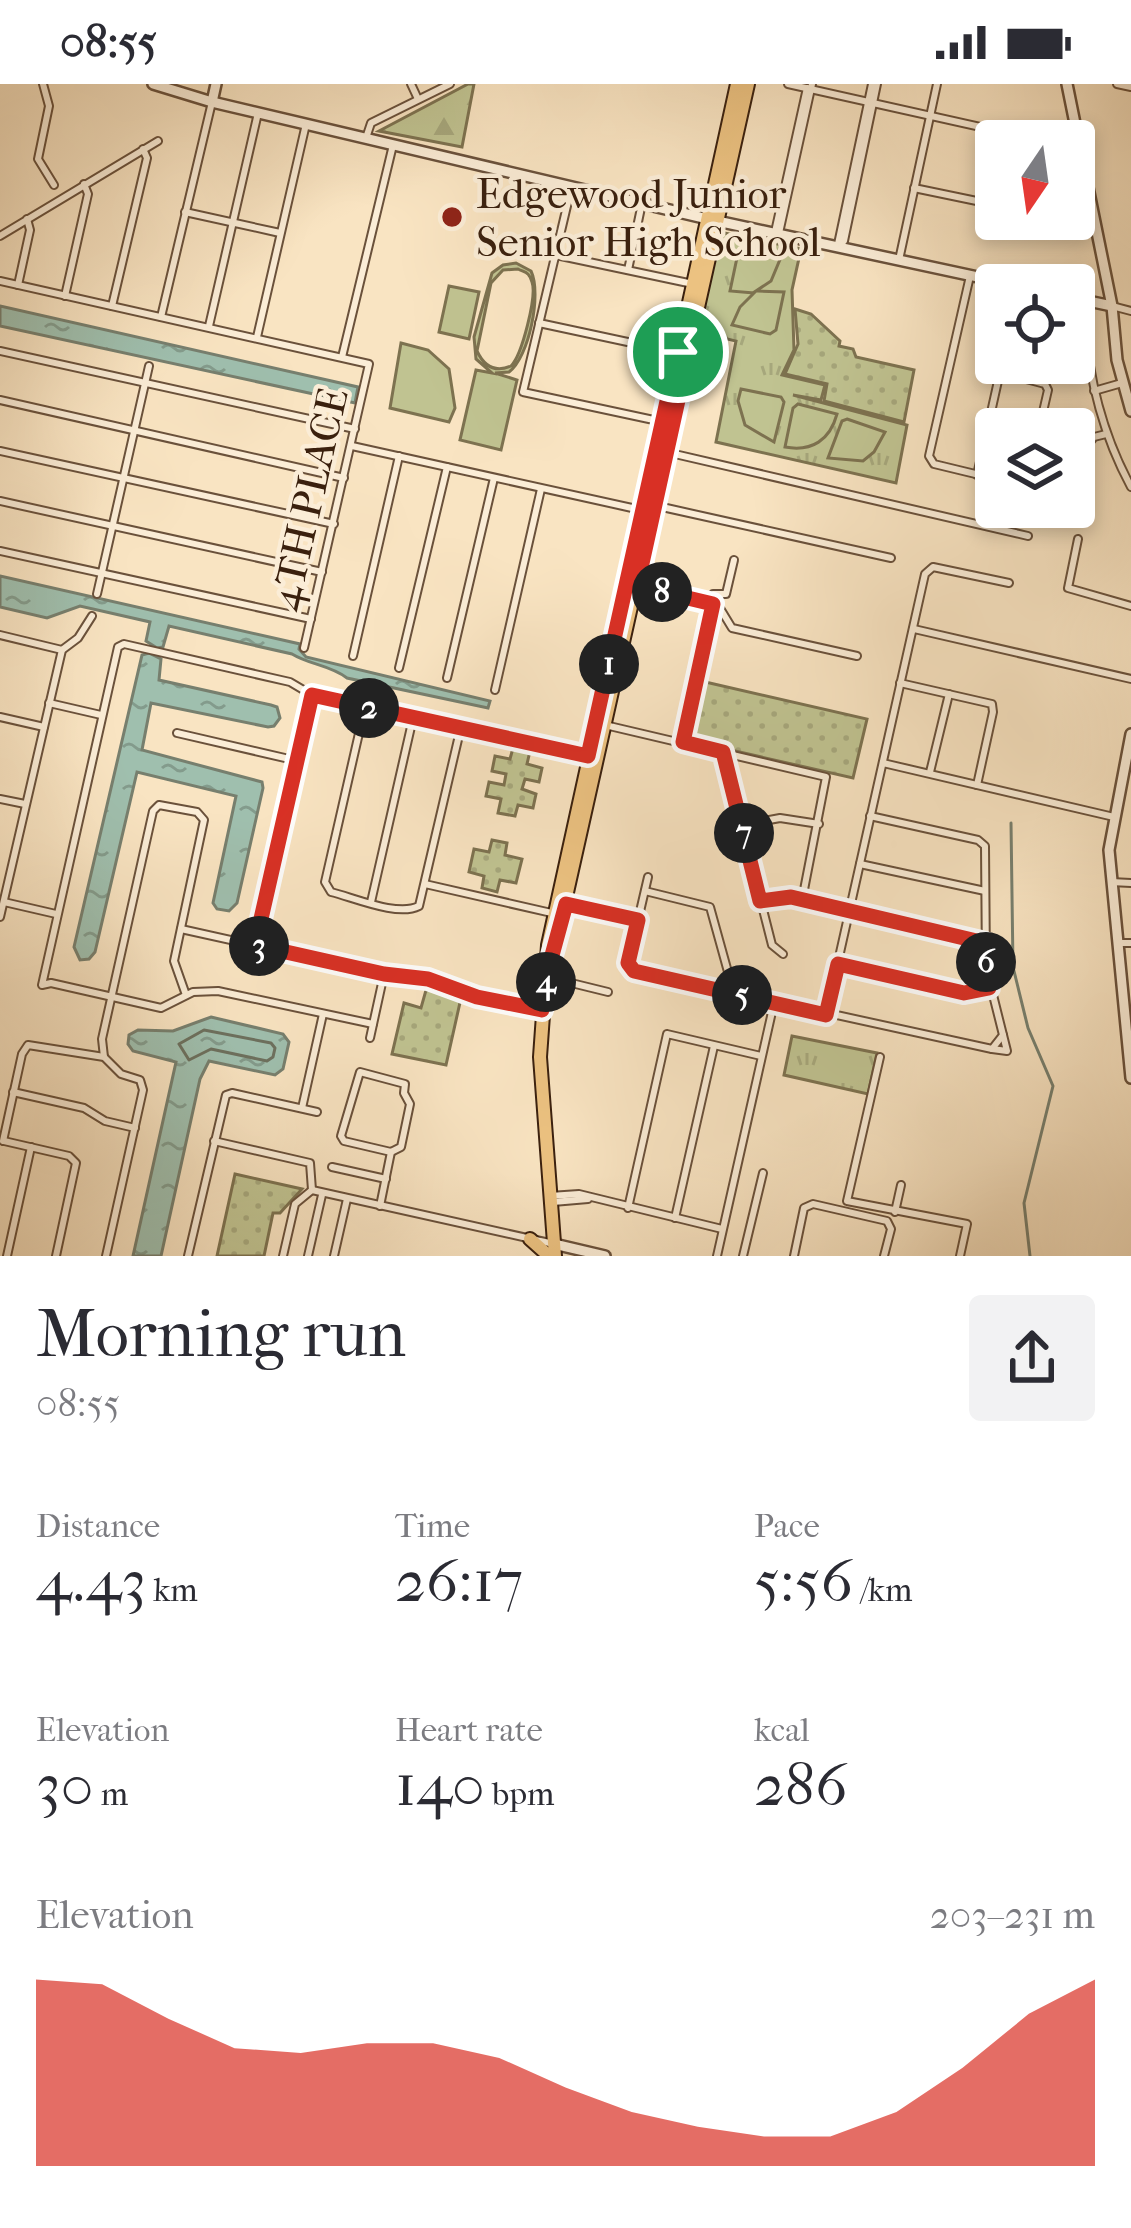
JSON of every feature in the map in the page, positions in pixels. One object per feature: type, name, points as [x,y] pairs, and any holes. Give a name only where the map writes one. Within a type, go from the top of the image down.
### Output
[{"type":"main road","points":[[553,1252],[541,1070],[547,974],[744,86]]},
{"type":"main road","points":[[683,354],[693,284],[730,141]]},
{"type":"main road","points":[[593,759],[637,586],[668,423]]},
{"type":"main road","points":[[530,1239],[553,1252]]},
{"type":"street","points":[[43,84],[49,106],[38,154],[53,185]]},
{"type":"street","points":[[153,84],[393,145],[975,277]]},
{"type":"street","points":[[160,317],[216,84]]},
{"type":"street","points":[[411,84],[418,99]]},
{"type":"street","points":[[366,138],[371,123],[450,84]]},
{"type":"street","points":[[788,84],[975,126]]},
{"type":"street","points":[[838,246],[875,84]]},
{"type":"street","points":[[898,260],[937,84]]},
{"type":"street","points":[[1067,84],[1073,120]]},
{"type":"street","points":[[1117,84],[1131,87]]},
{"type":"street","points":[[777,233],[810,86]]},
{"type":"street","points":[[209,327],[258,113]]},
{"type":"street","points":[[257,338],[305,124]]},
{"type":"street","points":[[0,236],[158,140]]},
{"type":"street","points":[[0,281],[342,357],[393,145]]},
{"type":"street","points":[[112,306],[147,158],[143,149]]},
{"type":"street","points":[[65,296],[88,194],[84,184]]},
{"type":"street","points":[[572,184],[523,392],[668,423]]},
{"type":"street","points":[[914,188],[975,201]]},
{"type":"street","points":[[628,270],[643,203]]},
{"type":"street","points":[[185,212],[280,233]]},
{"type":"street","points":[[18,285],[30,230],[27,219]]},
{"type":"street","points":[[1095,223],[1131,411]]},
{"type":"street","points":[[555,254],[693,284]]},
{"type":"street","points":[[970,276],[930,462],[975,474]]},
{"type":"street","points":[[1095,302],[1111,300],[1131,310]]},
{"type":"street","points":[[539,323],[683,354]]},
{"type":"street","points":[[0,351],[356,429]]},
{"type":"street","name":"4TH PLACE","points":[[304,648],[369,364],[342,357]]},
{"type":"street","points":[[97,594],[149,366]]},
{"type":"street","points":[[1094,391],[1122,383]]},
{"type":"street","points":[[1093,384],[1106,434],[1131,487]]},
{"type":"street","points":[[0,400],[344,478]]},
{"type":"street","points":[[1095,440],[1106,434]]},
{"type":"street","points":[[352,446],[541,489],[891,558]]},
{"type":"street","points":[[0,451],[334,524]]},
{"type":"street","points":[[666,452],[1028,536]]},
{"type":"street","points":[[353,656],[400,456]]},
{"type":"street","points":[[399,668],[447,467]]},
{"type":"street","points":[[447,678],[494,478]]},
{"type":"street","points":[[494,690],[541,489]]},
{"type":"street","points":[[0,501],[322,572]]},
{"type":"street","points":[[1078,539],[1067,588],[1131,606]]},
{"type":"street","points":[[0,550],[311,620]]},
{"type":"street","points":[[683,742],[713,594],[726,594],[734,560]]},
{"type":"street","points":[[826,1015],[928,569],[1009,583]]},
{"type":"street","points":[[637,586],[711,604],[722,609],[732,628],[857,656]]},
{"type":"street","points":[[0,917],[4,881],[62,650],[78,638],[92,616]]},
{"type":"street","points":[[914,629],[1131,679]]},
{"type":"street","points":[[0,635],[62,650]]},
{"type":"street","points":[[373,1024],[218,991],[186,994],[160,1008],[51,982],[42,985],[118,647],[295,683],[312,695],[593,759]]},
{"type":"street","points":[[900,683],[989,703],[993,708],[977,785]]},
{"type":"street","points":[[929,773],[949,694]]},
{"type":"street","points":[[255,945],[312,695]]},
{"type":"street","points":[[49,703],[101,715]]},
{"type":"street","points":[[365,707],[326,888],[371,902],[415,910],[460,729]]},
{"type":"street","points":[[0,717],[44,727]]},
{"type":"street","points":[[371,902],[413,718]]},
{"type":"street","points":[[605,725],[824,775],[828,786],[802,900]]},
{"type":"street","points":[[177,733],[298,761]]},
{"type":"street","points":[[1131,734],[1109,850],[1125,943],[1131,1078]]},
{"type":"street","points":[[723,752],[772,945],[783,954]]},
{"type":"street","points":[[883,763],[1114,812],[1131,810]]},
{"type":"street","points":[[0,799],[25,804]]},
{"type":"street","points":[[104,1057],[102,1039],[153,811],[163,805],[203,816],[174,966],[186,994]]},
{"type":"street","points":[[648,877],[630,968],[826,1015],[998,1042],[985,943],[983,844],[870,816]]},
{"type":"street","points":[[742,826],[780,818],[819,824]]},
{"type":"street","points":[[860,864],[986,891]]},
{"type":"street","points":[[1111,882],[1131,883]]},
{"type":"street","points":[[425,884],[638,920]]},
{"type":"street","points":[[644,891],[706,905],[712,911],[728,972],[725,991]]},
{"type":"street","points":[[678,909],[680,899]]},
{"type":"street","points":[[760,901],[802,900],[985,943]]},
{"type":"street","points":[[4,902],[56,914]]},
{"type":"street","points":[[181,929],[384,974],[428,979],[477,997],[542,1010]]},
{"type":"street","points":[[838,964],[964,993],[989,988]]},
{"type":"street","points":[[370,1038],[384,974]]},
{"type":"street","points":[[547,974],[608,992]]},
{"type":"street","points":[[716,1256],[774,1003]]},
{"type":"street","points":[[302,1108],[323,1013]]},
{"type":"street","points":[[628,1208],[667,1034],[761,1056]]},
{"type":"street","points":[[56,1256],[74,1160],[2,1141],[28,1045],[104,1057],[121,1074],[142,1084],[106,1256]]},
{"type":"street","points":[[675,1218],[714,1046]]},
{"type":"street","points":[[880,1057],[847,1202],[967,1224],[960,1256]]},
{"type":"street","points":[[380,1206],[392,1152],[401,1147],[410,1104],[405,1084],[360,1072],[341,1136],[344,1141],[392,1152]]},
{"type":"street","points":[[13,1092],[84,1108],[109,1123],[135,1128]]},
{"type":"street","points":[[188,1256],[226,1095],[317,1112]]},
{"type":"street","points":[[214,1141],[310,1162],[311,1190],[296,1204],[283,1256]]},
{"type":"street","points":[[7,1256],[31,1147]]},
{"type":"street","points":[[332,1167],[386,1179]]},
{"type":"street","points":[[743,1256],[763,1173]]},
{"type":"street","points":[[895,1212],[901,1185]]},
{"type":"street","points":[[311,1190],[530,1239]]},
{"type":"street","points":[[308,1256],[322,1194]]},
{"type":"street","points":[[550,1199],[579,1195],[722,1228]]},
{"type":"street","points":[[334,1256],[347,1199]]},
{"type":"street","points":[[794,1256],[804,1208],[813,1204],[887,1221],[891,1229],[884,1256]]},
{"type":"street","points":[[553,1252],[605,1256]]},
{"type":"green space","points":[[474,84],[462,147],[379,131]]},
{"type":"green space","points":[[715,231],[801,249],[792,290],[794,350],[782,375],[825,385],[821,400],[793,395],[907,425],[896,483],[716,442],[736,341],[694,331]]},
{"type":"green space","points":[[743,249],[781,257],[771,281],[756,291],[784,292],[776,330],[770,334],[732,325],[740,307],[754,293],[730,291]]},
{"type":"green space","points":[[516,263],[531,271],[535,294],[522,353],[509,372],[495,373],[517,380],[501,450],[460,440],[476,370],[492,373],[476,359],[474,337],[492,273]],"holes":[[[518,269],[530,276],[533,289],[528,325],[511,366],[495,368],[477,351],[491,283],[503,270]]]},
{"type":"green space","points":[[449,286],[479,292],[469,339],[439,332]]},
{"type":"green space","points":[[795,309],[811,314],[840,341],[839,346],[853,349],[856,357],[914,370],[904,422],[824,401],[827,384],[785,374],[798,344]]},
{"type":"green space","points":[[401,343],[428,350],[449,369],[455,408],[449,422],[390,408]]},
{"type":"green space","points":[[741,389],[781,397],[784,402],[774,442],[745,425],[738,401]]},
{"type":"green space","points":[[798,404],[837,414],[830,431],[818,442],[804,448],[785,447],[793,408]]},
{"type":"green space","points":[[842,421],[885,432],[863,461],[828,458]]},
{"type":"green space","points":[[701,681],[867,719],[853,778],[687,740]]},
{"type":"green space","points":[[513,748],[530,751],[527,764],[542,768],[539,782],[525,779],[522,789],[536,794],[533,808],[518,805],[515,816],[498,813],[501,799],[486,796],[489,782],[504,785],[506,774],[492,771],[495,756],[510,759]]},
{"type":"green space","points":[[492,840],[507,843],[505,855],[522,859],[516,883],[500,880],[497,892],[482,888],[484,876],[469,872],[474,849],[489,852]]},
{"type":"green space","points":[[428,983],[461,998],[446,1065],[392,1054],[404,1003],[421,1008]]},
{"type":"green space","points":[[792,1036],[877,1053],[868,1094],[784,1075]]},
{"type":"green space","points":[[235,1174],[302,1189],[280,1213],[273,1213],[264,1256],[217,1256]]},
{"type":"water","points":[[0,306],[358,387],[355,403],[0,326]]},
{"type":"water","points":[[0,576],[300,644],[306,657],[490,701],[488,708],[347,678],[292,654],[169,626],[163,647],[157,648],[146,641],[150,622],[80,606],[47,618],[0,607]]},
{"type":"water","points":[[142,655],[161,659],[159,680],[271,705],[277,707],[280,718],[268,727],[151,703],[142,750],[262,782],[237,903],[229,911],[213,903],[236,796],[137,772],[95,952],[80,960],[74,947]]},
{"type":"water","points":[[211,1017],[283,1034],[289,1042],[283,1069],[275,1075],[209,1061],[200,1079],[161,1256],[133,1256],[176,1062],[133,1051],[129,1035],[138,1030],[173,1031]]},
{"type":"waterway","points":[[1011,823],[1013,967],[1028,1028],[1053,1086],[1024,1203],[1030,1256]]},
{"type":"place","name":"Edgewood Junior Senior High School","points":[[452,217]]},
{"type":"route","points":[[678,352],[688,355],[637,586],[713,604],[683,742],[723,752],[760,901],[791,897],[985,943],[989,988],[964,993],[838,964],[826,1015],[634,971],[628,963],[638,920],[566,904],[542,1010],[477,997],[428,979],[255,945],[312,695],[588,756],[678,352]]}]
